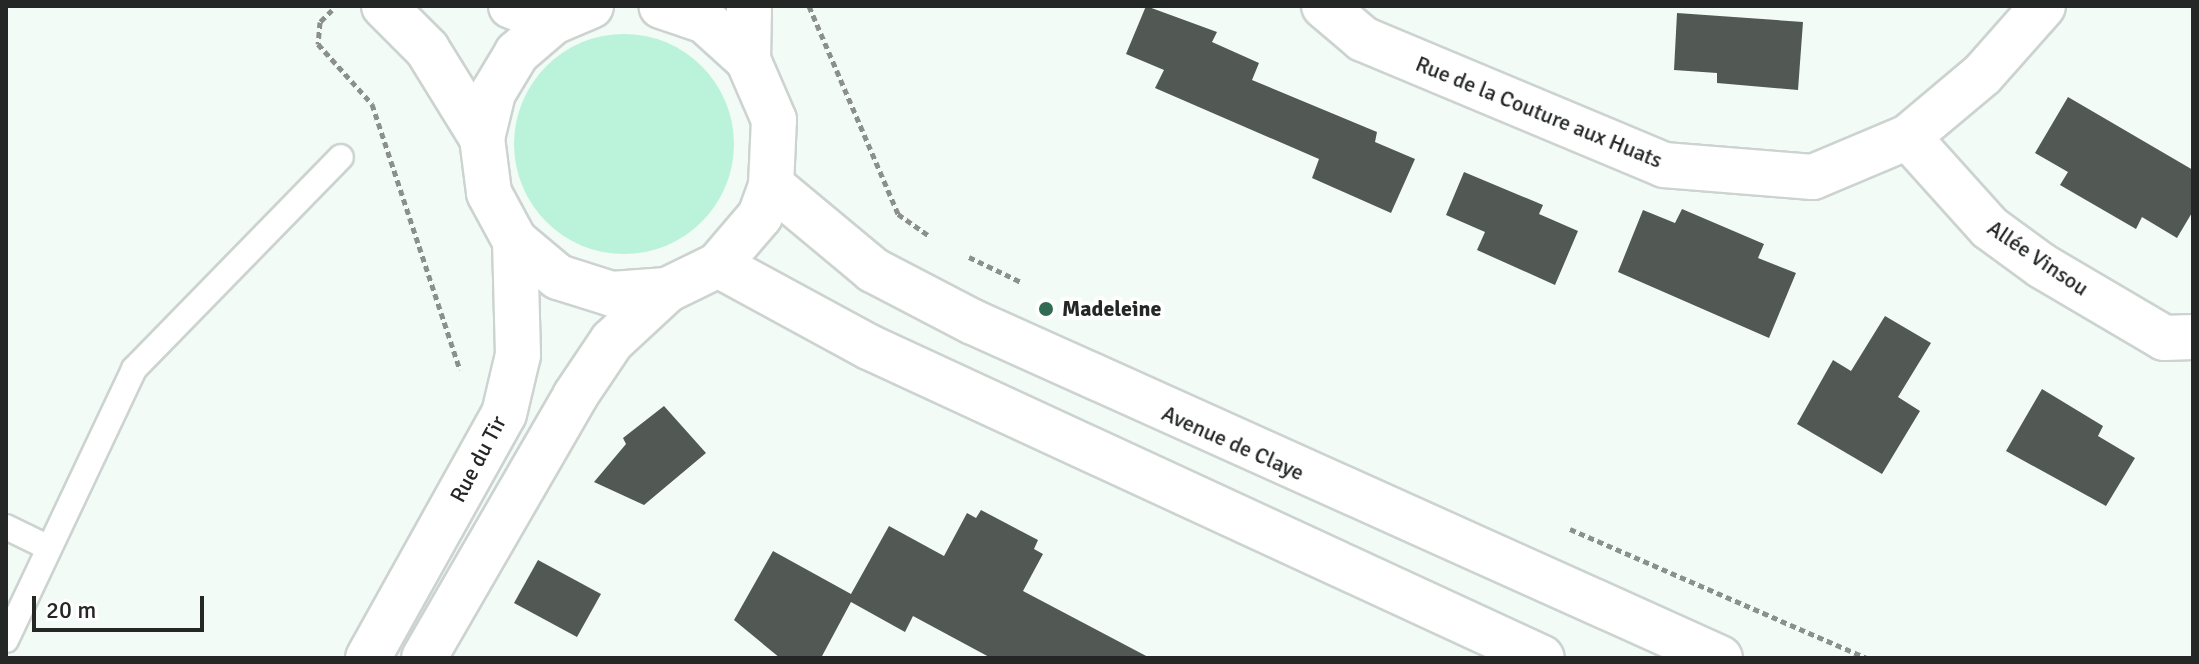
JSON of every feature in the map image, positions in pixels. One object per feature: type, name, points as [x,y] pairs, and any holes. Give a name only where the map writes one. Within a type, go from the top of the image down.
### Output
[{"type":"main road","points":[[384,6],[427,49],[482,138],[489,193],[515,241],[558,277],[612,294],[667,290]]},
{"type":"main road","points":[[511,6],[572,14]]},
{"type":"main road","points":[[424,658],[575,396],[612,341],[667,290],[718,265],[760,216],[771,185],[774,120],[748,60],[705,21],[661,6]]},
{"type":"main road","points":[[748,60],[749,6]]},
{"type":"main road","name":"Rue de la Couture aux Huats","points":[[1324,6],[1363,39],[1664,165],[1813,177],[1908,137],[1982,75],[2043,6]]},
{"type":"main road","points":[[482,138],[501,79],[517,53],[572,14]]},
{"type":"main road","name":"Allée Vinsou","points":[[1908,137],[1990,228],[2042,266],[2164,338],[2193,337]]},
{"type":"main road","name":"Avenue de Claye","points":[[771,185],[873,270],[973,322],[1720,658]]},
{"type":"main road","name":"Rue du Tir","points":[[368,658],[504,414],[518,355],[515,241]]},
{"type":"main road","points":[[718,265],[869,347],[1542,658]]},
{"type":"lane","points":[[6,640],[134,369],[341,157]]},
{"type":"lane","points":[[6,527],[49,548]]},
{"type":"path","points":[[336,6],[320,22],[318,44],[372,104],[462,373],[460,383]]},
{"type":"path","points":[[809,6],[898,214],[941,243]]},
{"type":"path","points":[[954,249],[1035,289]]},
{"type":"path","points":[[1562,525],[1866,658]]},
{"type":"green space","points":[[624,34],[666,42],[702,66],[726,102],[734,144],[726,186],[702,222],[666,246],[624,254],[582,246],[546,222],[522,186],[514,144],[522,102],[546,66],[582,42]]},
{"type":"building","points":[[1146,6],[1217,32],[1212,42],[1259,63],[1252,80],[1377,132],[1375,142],[1415,159],[1391,213],[1312,178],[1319,159],[1155,88],[1164,70],[1126,54]]},
{"type":"building","points":[[1677,13],[1803,22],[1798,90],[1717,83],[1717,73],[1674,70]]},
{"type":"building","points":[[2068,97],[2193,170],[2193,211],[2177,238],[2142,217],[2136,229],[2060,185],[2068,172],[2035,153]]},
{"type":"building","points":[[1464,172],[1543,205],[1539,214],[1578,231],[1555,285],[1477,250],[1485,232],[1446,215]]},
{"type":"building","points":[[1682,209],[1764,244],[1758,258],[1796,273],[1769,338],[1618,272],[1643,210],[1675,223]]},
{"type":"building","points":[[1885,316],[1931,343],[1898,397],[1920,411],[1882,474],[1797,424],[1833,360],[1851,371]]},
{"type":"building","points":[[2042,389],[2103,426],[2098,436],[2135,458],[2106,506],[2006,451]]},
{"type":"building","points":[[664,406],[706,453],[644,505],[594,482],[626,444],[623,438]]},
{"type":"building","points":[[981,510],[1038,540],[1034,549],[1043,554],[1023,591],[1150,658],[991,658],[913,616],[905,632],[851,602],[821,658],[780,658],[734,620],[773,551],[851,594],[889,526],[944,556],[967,513],[976,518]]},
{"type":"building","points":[[538,560],[601,594],[577,637],[514,603]]},
{"type":"place","name":"Madeleine","points":[[1046,309]]}]
